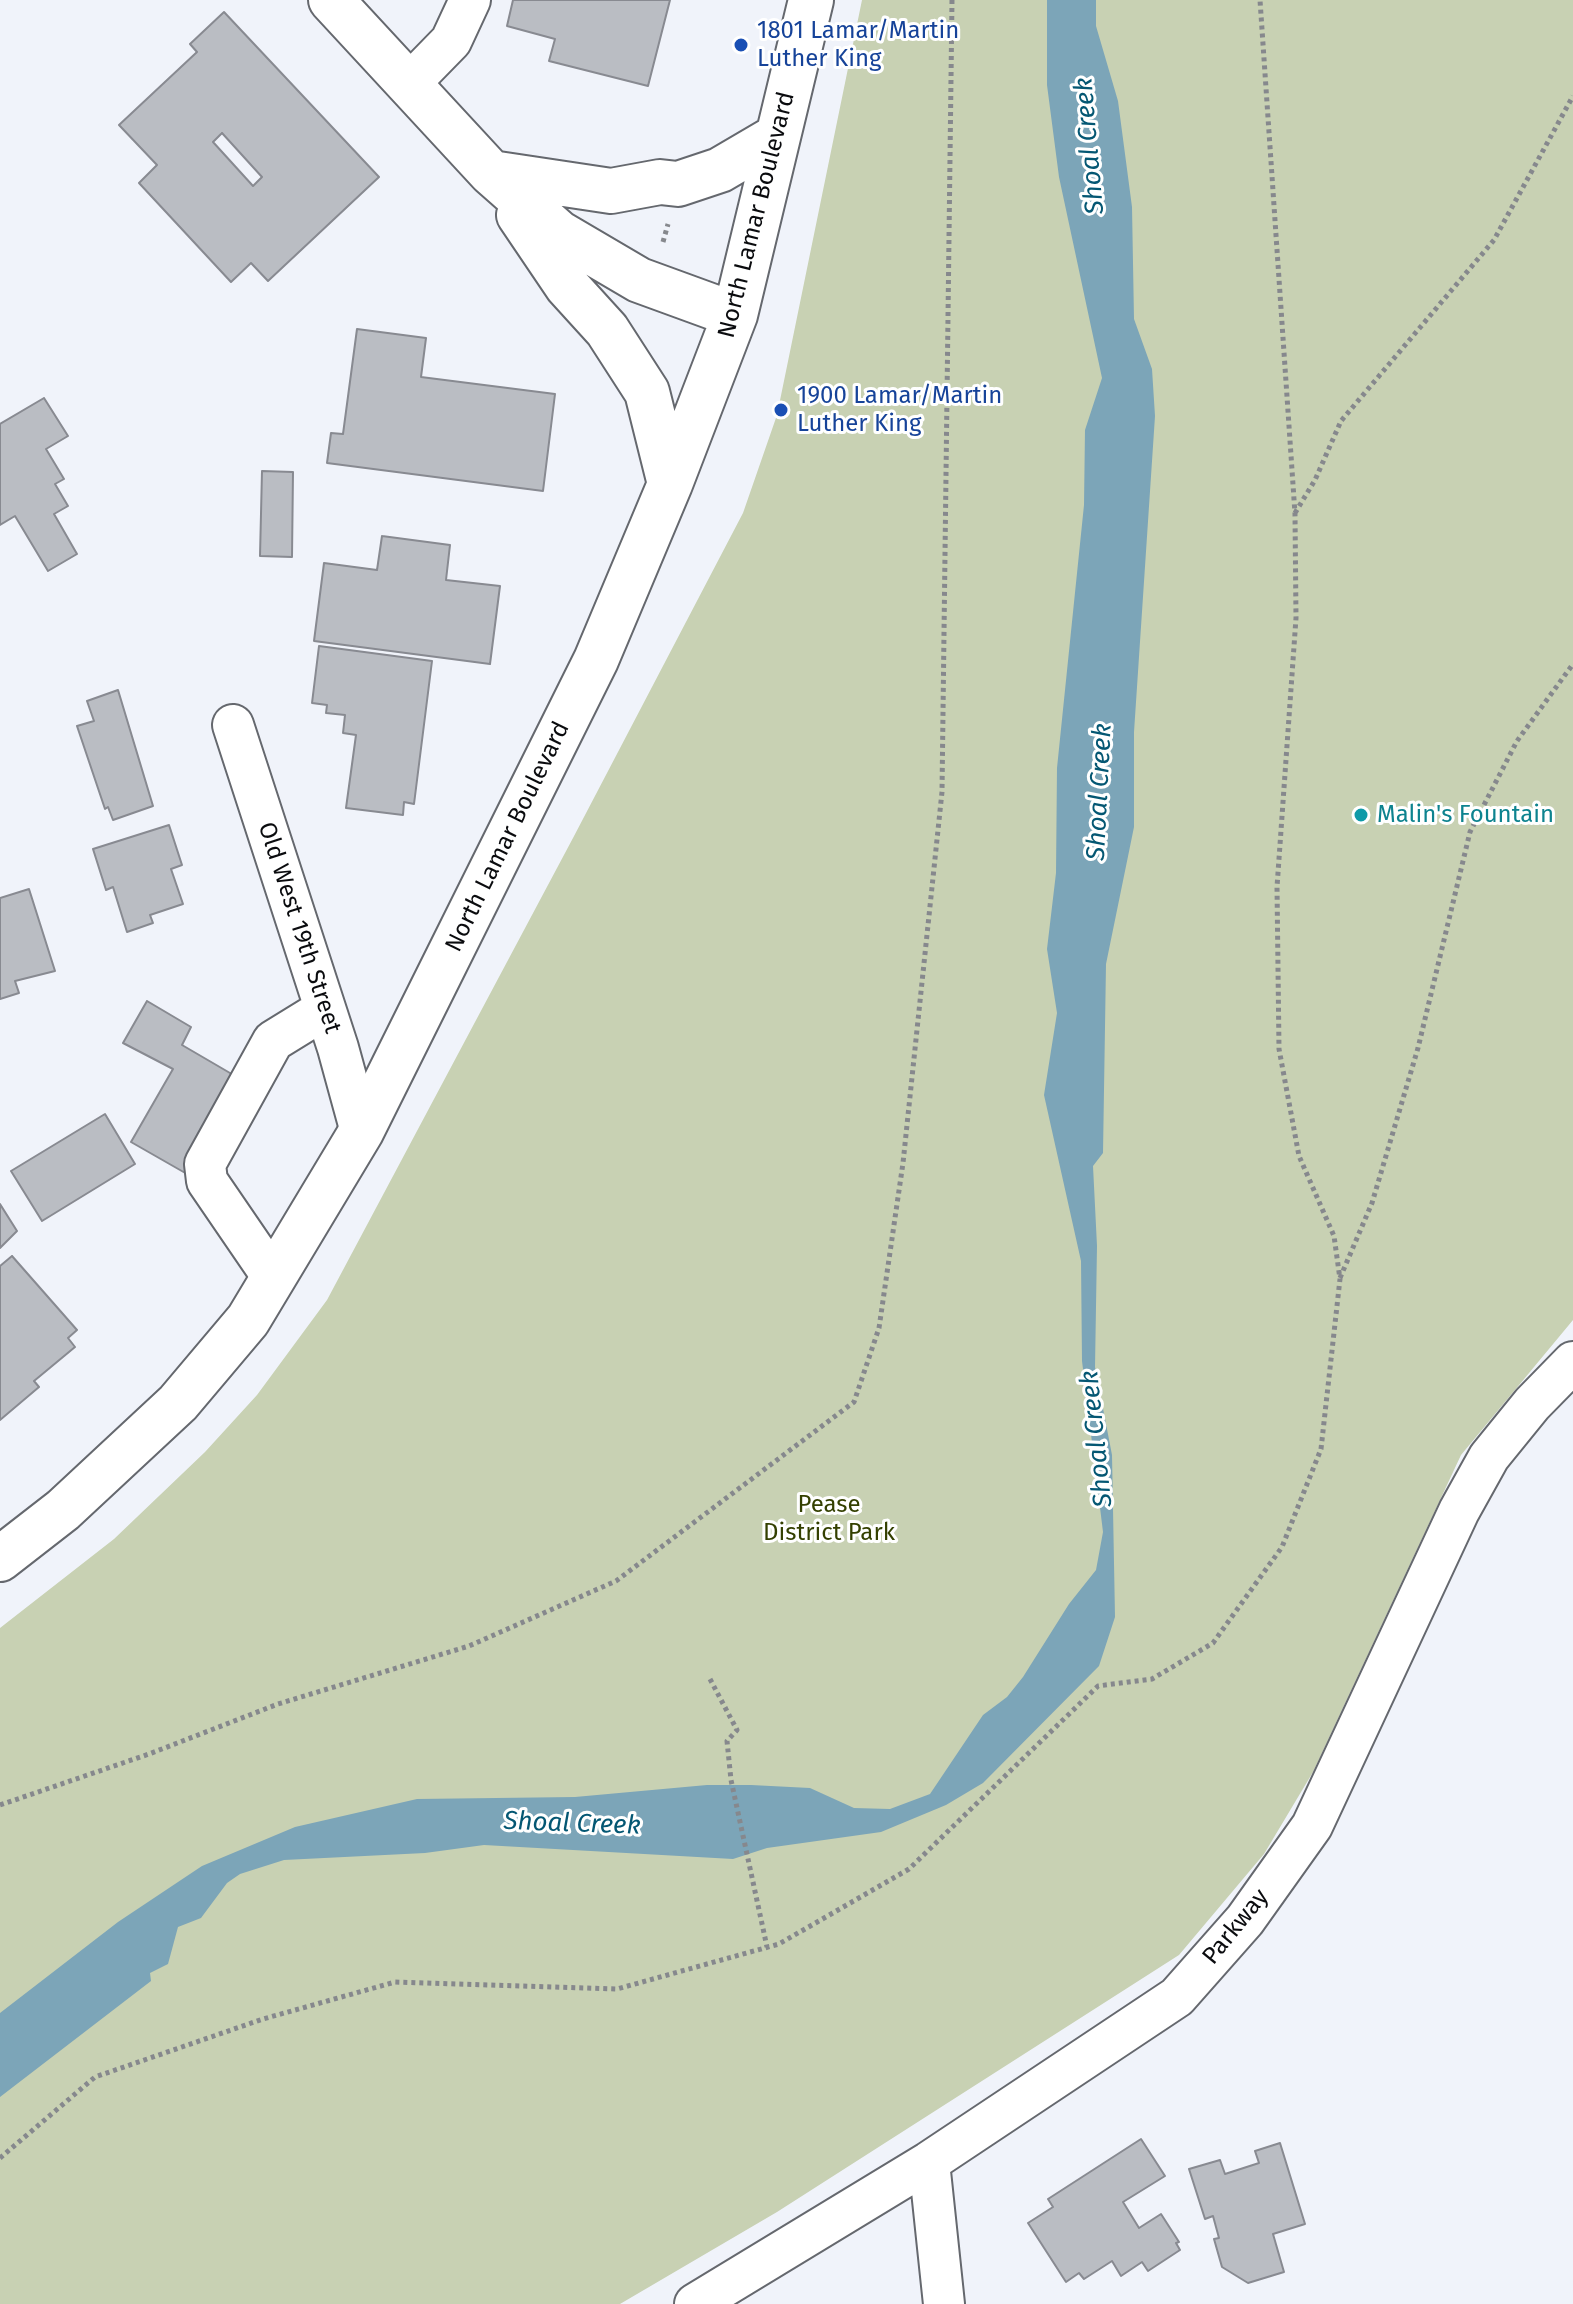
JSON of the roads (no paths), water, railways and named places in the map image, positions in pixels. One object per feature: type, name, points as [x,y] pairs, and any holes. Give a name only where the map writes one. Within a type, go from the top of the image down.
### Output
[{"type":"main road","points":[[332,0],[491,173],[559,233],[626,272],[735,315]]},
{"type":"main road","name":"North Lamar Boulevard","points":[[0,1559],[63,1510],[178,1403],[248,1320],[361,1132],[596,660],[670,484],[735,315],[811,0]]},
{"type":"main road","points":[[491,173],[611,191],[660,182],[678,184],[720,170],[778,136]]},
{"type":"main road","points":[[491,173],[567,286],[607,330],[647,392],[670,484]]},
{"type":"street","points":[[409,84],[451,41],[470,0]]},
{"type":"street","name":"Old West 19th Street","points":[[233,725],[325,1009],[361,1132]]},
{"type":"street","points":[[274,1279],[207,1181],[205,1164],[273,1041],[325,1009]]},
{"type":"street","name":"Parkway","points":[[695,2304],[929,2162],[1177,1997],[1245,1920],[1312,1826],[1459,1511],[1489,1457],[1532,1404],[1573,1362]]},
{"type":"street","points":[[929,2162],[944,2304]]},
{"type":"water","name":"Shoal Creek","points":[[1047,0],[1096,0],[1096,26],[1118,101],[1132,207],[1134,319],[1152,369],[1155,416],[1134,732],[1134,827],[1106,964],[1103,1153],[1093,1166],[1097,1246],[1095,1367],[1112,1455],[1115,1617],[1099,1666],[983,1783],[946,1805],[881,1832],[767,1848],[733,1859],[484,1845],[425,1853],[284,1860],[240,1874],[227,1883],[201,1918],[178,1927],[168,1964],[150,1973],[151,1981],[0,2097],[0,2013],[118,1922],[202,1866],[295,1827],[417,1799],[575,1797],[707,1785],[751,1785],[810,1788],[854,1808],[890,1809],[930,1794],[983,1715],[1007,1697],[1023,1677],[1069,1604],[1096,1570],[1103,1532],[1082,1361],[1081,1261],[1044,1095],[1057,1013],[1047,949],[1056,873],[1057,768],[1084,505],[1085,430],[1102,378],[1059,177],[1047,85]]},
{"type":"place","name":"1801 Lamar/Martin Luther King","points":[[741,45]]},
{"type":"place","name":"1900 Lamar/Martin Luther King","points":[[781,410]]},
{"type":"place","name":"Malin's Fountain","points":[[1361,815]]},
{"type":"park label","name":"Pease District Park","points":[[829,1519]]}]
